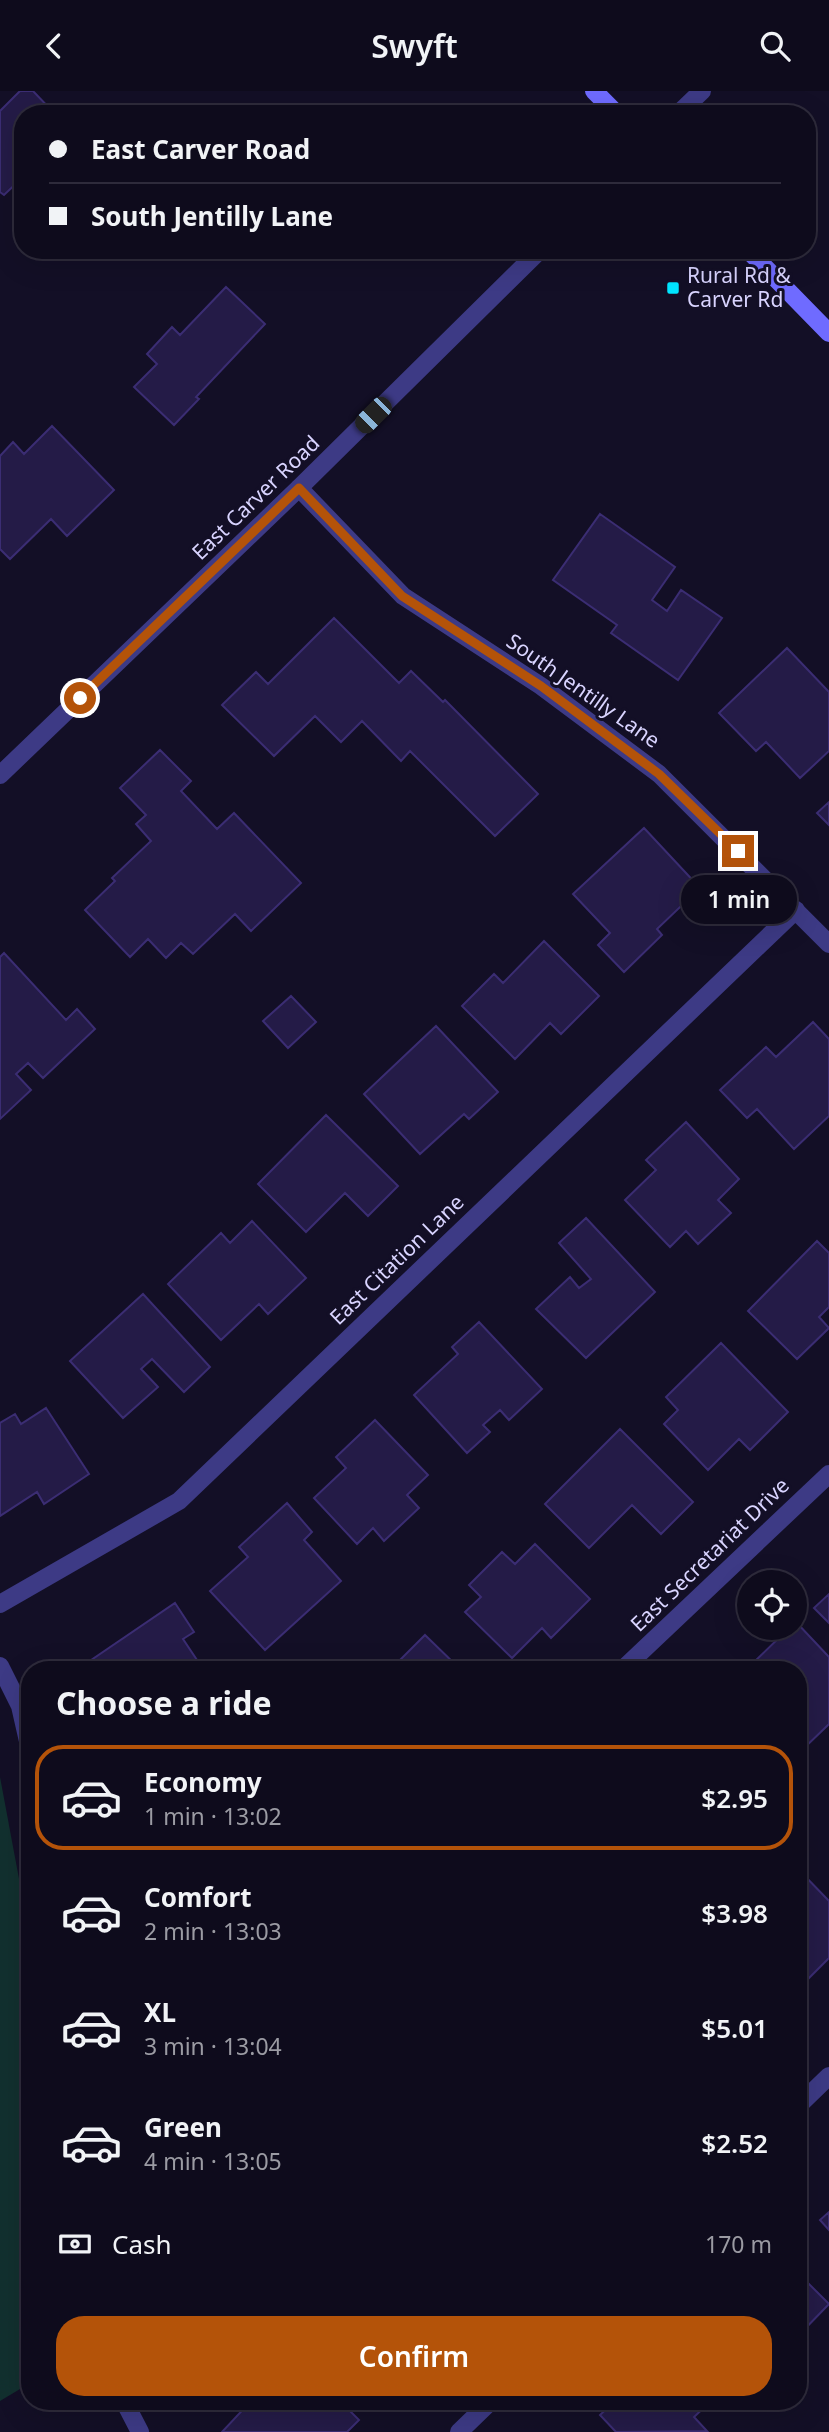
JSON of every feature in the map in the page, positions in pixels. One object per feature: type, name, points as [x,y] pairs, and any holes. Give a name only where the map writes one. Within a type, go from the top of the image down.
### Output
[{"type":"main road","points":[[594,91],[608,105]]},
{"type":"main road","points":[[757,259],[829,333]]},
{"type":"street","points":[[687,105],[702,91]]},
{"type":"street","name":"East Carver Road","points":[[0,775],[299,488],[531,259]]},
{"type":"street","name":"South Jentilly Lane","points":[[299,488],[402,596],[541,686],[659,774],[829,944]]},
{"type":"street","name":"East Citation Lane","points":[[0,1604],[179,1500],[796,910]]},
{"type":"street","name":"East Secretariat Drive","points":[[631,1661],[829,1474]]},
{"type":"street","points":[[0,1666],[21,1710]]},
{"type":"street","points":[[807,2097],[829,2076]]},
{"type":"street","points":[[129,2410],[140,2432]]},
{"type":"street","points":[[459,2432],[482,2410]]},
{"type":"green space","points":[[0,1777],[20,1884],[21,1907],[21,2388],[0,2401]]},
{"type":"building","points":[[20,91],[33,91],[46,105],[14,105],[14,186],[4,195],[0,192],[0,111]]},
{"type":"building","points":[[226,287],[265,324],[196,397],[199,399],[174,425],[134,387],[157,364],[147,354],[172,327],[180,335]]},
{"type":"building","points":[[52,426],[114,490],[67,536],[51,519],[10,559],[0,549],[0,456],[13,442],[24,454]]},
{"type":"building","points":[[600,514],[675,567],[652,600],[667,611],[681,590],[722,618],[678,680],[611,633],[617,625],[553,580]]},
{"type":"building","points":[[334,618],[399,683],[411,671],[443,702],[445,700],[538,794],[495,836],[410,751],[401,761],[362,721],[341,742],[315,716],[274,756],[222,705],[256,672],[268,684]]},
{"type":"building","points":[[787,648],[829,692],[829,751],[800,778],[766,742],[756,751],[719,713]]},
{"type":"building","points":[[160,750],[191,781],[181,791],[217,829],[234,813],[301,883],[251,931],[235,914],[193,954],[181,943],[166,958],[148,939],[130,957],[85,910],[115,881],[112,878],[151,841],[136,824],[146,815],[120,788]]},
{"type":"building","points":[[829,802],[829,825],[817,813]]},
{"type":"building","points":[[644,828],[700,888],[657,929],[662,935],[624,972],[598,945],[610,933],[573,894]]},
{"type":"building","points":[[544,941],[599,996],[561,1034],[550,1023],[515,1059],[462,1006],[494,974],[503,983]]},
{"type":"building","points":[[4,953],[66,1020],[77,1009],[95,1029],[43,1078],[28,1063],[16,1074],[31,1090],[0,1119],[0,957]]},
{"type":"building","points":[[291,996],[316,1022],[288,1048],[263,1021]]},
{"type":"building","points":[[813,1022],[829,1039],[829,1116],[794,1149],[757,1109],[747,1118],[720,1090],[766,1047],[776,1057]]},
{"type":"building","points":[[436,1026],[498,1092],[469,1119],[464,1114],[420,1154],[364,1094]]},
{"type":"building","points":[[326,1115],[398,1186],[368,1216],[345,1193],[306,1232],[258,1184]]},
{"type":"building","points":[[686,1122],[739,1179],[718,1200],[731,1213],[698,1244],[686,1231],[670,1247],[625,1200],[656,1170],[646,1160]]},
{"type":"building","points":[[586,1218],[655,1292],[586,1358],[536,1309],[570,1277],[579,1288],[591,1279],[559,1243]]},
{"type":"building","points":[[252,1221],[306,1278],[268,1314],[259,1304],[221,1340],[168,1284],[221,1233],[230,1243]]},
{"type":"building","points":[[817,1241],[829,1253],[829,1307],[819,1317],[829,1328],[797,1359],[748,1311]]},
{"type":"building","points":[[143,1294],[210,1367],[184,1392],[152,1359],[141,1369],[158,1387],[123,1418],[70,1361]]},
{"type":"building","points":[[479,1322],[542,1389],[509,1420],[500,1410],[483,1425],[490,1432],[467,1453],[414,1395],[458,1354],[452,1347]]},
{"type":"building","points":[[721,1343],[788,1412],[750,1450],[739,1439],[708,1470],[664,1424],[678,1410],[666,1397]]},
{"type":"building","points":[[46,1408],[89,1474],[44,1504],[37,1492],[0,1516],[0,1423],[15,1414],[21,1424]]},
{"type":"building","points":[[375,1420],[428,1475],[407,1495],[419,1508],[384,1541],[373,1528],[357,1544],[314,1498],[346,1468],[336,1457]]},
{"type":"building","points":[[620,1429],[693,1502],[661,1534],[632,1505],[589,1548],[545,1504]]},
{"type":"building","points":[[287,1503],[312,1532],[304,1540],[341,1581],[265,1650],[210,1591],[248,1557],[239,1547]]},
{"type":"building","points":[[535,1544],[590,1599],[551,1638],[542,1628],[512,1658],[465,1612],[481,1597],[469,1585],[502,1552],[515,1564]]},
{"type":"building","points":[[829,1594],[829,1623],[814,1608]]},
{"type":"building","points":[[175,1603],[194,1632],[183,1639],[198,1661],[90,1661]]},
{"type":"building","points":[[807,1634],[829,1657],[829,1724],[807,1745],[807,1661],[755,1661],[777,1640],[807,1640]]},
{"type":"building","points":[[425,1635],[452,1661],[399,1661]]},
{"type":"building","points":[[807,1878],[829,1901],[829,1958],[807,1980]]},
{"type":"building","points":[[829,2212],[829,2230],[820,2220]]},
{"type":"building","points":[[807,2282],[829,2304],[807,2327]]},
{"type":"building","points":[[243,2410],[349,2410],[359,2420],[347,2432],[222,2432]]},
{"type":"building","points":[[605,2410],[701,2410],[694,2417],[707,2431],[616,2432],[600,2415]]},
{"type":"place","name":"Rural Rd & Carver Rd","points":[[673,288]]},
{"type":"route","points":[[80,698],[299,488],[402,596],[541,686],[659,774],[738,851]]}]
